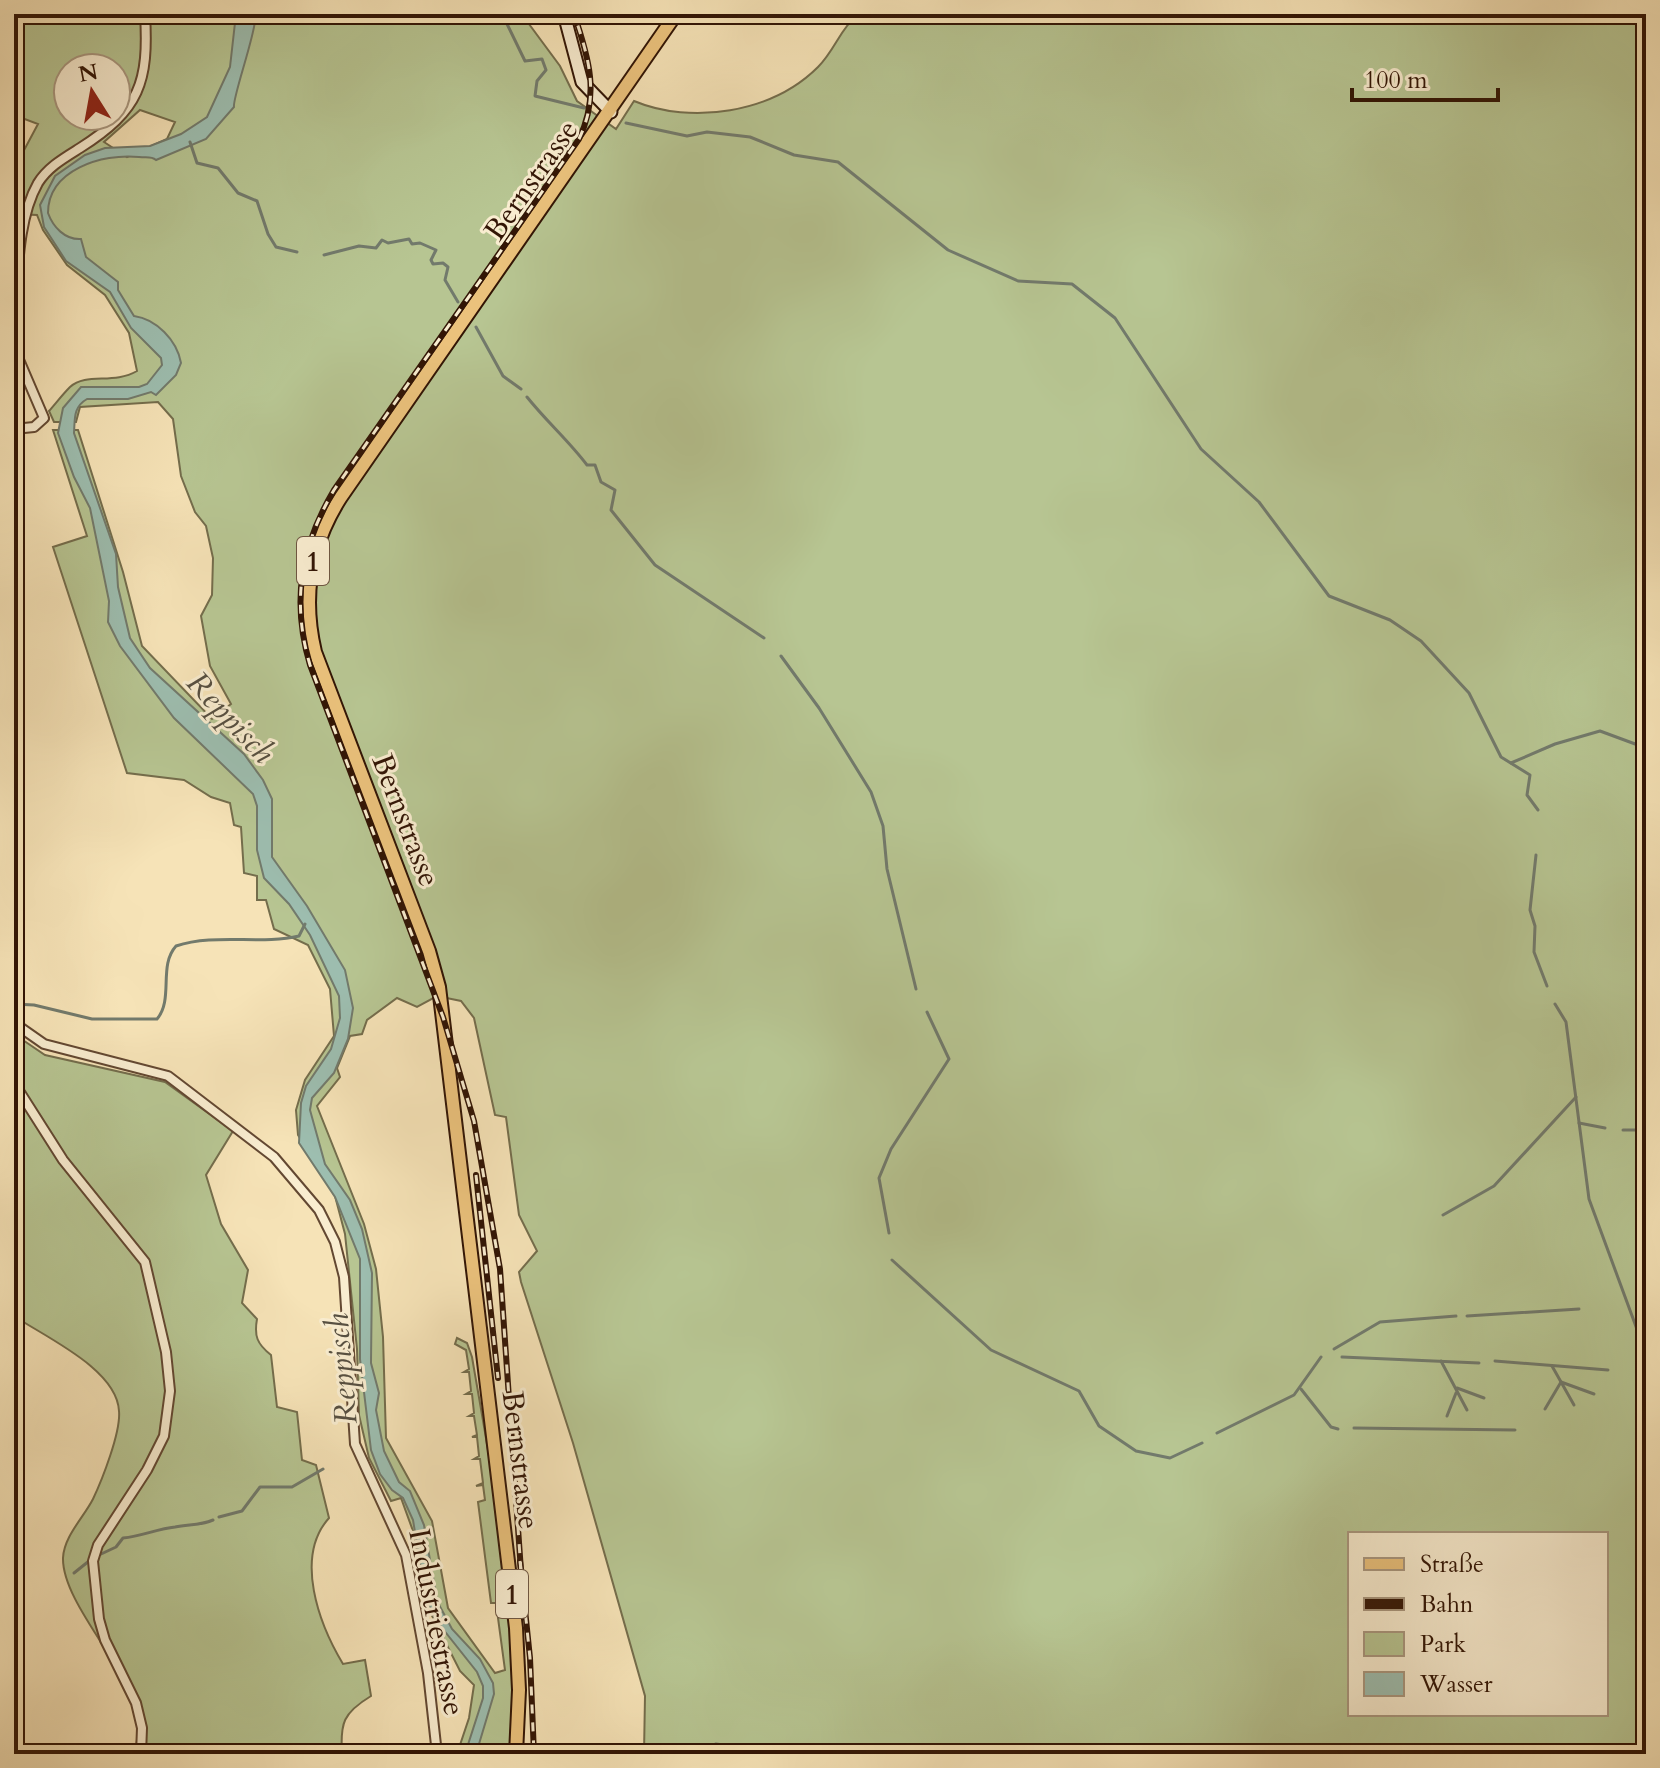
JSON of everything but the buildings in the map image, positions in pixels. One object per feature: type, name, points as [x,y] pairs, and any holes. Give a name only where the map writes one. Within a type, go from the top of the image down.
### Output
[{"type":"main road","points":[[564,14],[582,82],[611,112]]},
{"type":"main road","name":"Bernstrasse","points":[[516,1754],[519,1690],[516,1628],[439,987],[429,951],[315,652],[309,616],[309,584],[320,536],[341,497],[611,112],[676,14]]},
{"type":"street","points":[[14,317],[24,233],[38,184],[49,168],[106,130],[135,99],[147,62],[145,14]]},
{"type":"street","points":[[14,348],[43,411],[40,424],[14,429]]},
{"type":"street","name":"Industriestrasse","points":[[14,1023],[44,1044],[153,1070],[179,1083],[286,1168],[325,1221],[344,1277],[355,1444],[406,1555],[428,1673],[437,1754]]},
{"type":"street","points":[[14,1083],[63,1160],[145,1262],[166,1352],[170,1391],[164,1436],[147,1470],[98,1545],[93,1561],[99,1619],[105,1640],[136,1703],[142,1728],[141,1754]]},
{"type":"green space","points":[[14,14],[530,14],[529,24],[560,66],[577,101],[616,129],[634,101],[656,108],[705,113],[755,104],[778,95],[818,67],[858,14],[1646,14],[1646,1754],[644,1754],[645,1696],[573,1443],[521,1282],[519,1272],[537,1251],[519,1215],[506,1117],[495,1115],[474,1018],[461,1001],[437,996],[417,1007],[397,998],[367,1020],[362,1034],[350,1036],[337,1068],[340,1077],[317,1106],[364,1224],[376,1269],[383,1337],[386,1438],[432,1521],[448,1608],[495,1673],[505,1670],[496,1603],[491,1603],[478,1502],[485,1500],[483,1485],[476,1486],[483,1483],[480,1459],[474,1459],[479,1456],[477,1437],[472,1437],[477,1435],[474,1416],[469,1416],[474,1413],[472,1394],[466,1394],[471,1391],[469,1372],[464,1372],[469,1369],[466,1350],[455,1344],[457,1338],[467,1343],[472,1357],[504,1554],[512,1654],[512,1704],[509,1754],[457,1754],[469,1718],[474,1685],[460,1671],[424,1600],[413,1531],[401,1498],[391,1501],[369,1458],[359,1415],[357,1349],[345,1234],[335,1196],[298,1135],[296,1110],[305,1080],[334,1036],[330,989],[308,945],[274,929],[266,900],[257,900],[257,876],[244,873],[241,827],[234,825],[230,803],[211,797],[184,780],[127,773],[53,547],[87,536],[53,430],[78,430],[123,572],[142,646],[212,719],[231,704],[210,666],[201,616],[212,595],[213,558],[206,526],[195,512],[181,476],[173,419],[158,402],[80,407],[76,422],[54,422],[49,411],[70,387],[84,380],[119,377],[137,371],[129,333],[105,295],[67,265],[43,230],[37,215],[14,214],[14,154],[22,154],[38,124],[14,115]]},
{"type":"green space","points":[[14,1034],[45,1055],[165,1082],[233,1131],[206,1175],[221,1224],[248,1270],[242,1303],[257,1319],[258,1339],[271,1355],[277,1407],[297,1412],[302,1460],[316,1465],[329,1518],[313,1552],[314,1591],[319,1611],[343,1664],[365,1660],[371,1696],[354,1708],[345,1720],[342,1754],[136,1754],[138,1717],[134,1700],[74,1596],[63,1558],[67,1542],[93,1499],[110,1456],[119,1420],[115,1396],[93,1368],[14,1316],[14,1086],[18,1085],[14,1076]]},
{"type":"water","points":[[236,14],[253,14],[253,30],[234,107],[206,139],[156,160],[124,156],[80,167],[67,175],[50,198],[48,213],[56,228],[65,235],[81,239],[86,257],[118,282],[118,290],[134,316],[150,321],[164,332],[175,346],[181,363],[176,375],[156,395],[151,392],[128,399],[87,399],[82,402],[77,410],[74,433],[116,554],[118,587],[130,638],[150,668],[244,754],[263,780],[272,799],[272,857],[307,906],[345,970],[353,1008],[348,1039],[334,1073],[312,1098],[310,1110],[325,1164],[350,1200],[362,1229],[372,1273],[371,1363],[379,1393],[376,1410],[384,1451],[399,1482],[410,1491],[424,1525],[437,1601],[452,1629],[480,1659],[493,1683],[494,1694],[476,1754],[465,1754],[483,1698],[483,1686],[477,1672],[435,1619],[426,1599],[413,1520],[403,1498],[392,1490],[380,1474],[371,1450],[360,1359],[360,1259],[335,1197],[299,1143],[301,1103],[306,1086],[331,1049],[340,1018],[339,996],[310,935],[289,904],[264,878],[257,850],[257,806],[253,794],[174,718],[120,646],[108,622],[109,601],[90,508],[74,477],[58,433],[63,408],[81,387],[139,387],[147,384],[162,365],[161,358],[131,328],[110,292],[66,261],[44,227],[40,205],[55,176],[85,155],[105,148],[150,146],[181,134],[207,117],[230,67]]},
{"type":"waterway","points":[[507,24],[525,61],[542,59],[546,70],[537,81],[535,96],[584,108]]},
{"type":"waterway","points":[[626,123],[687,136],[707,132],[750,137],[794,155],[838,162],[948,250],[1018,281],[1072,284],[1115,318],[1201,449],[1259,502],[1329,596],[1390,620],[1421,641],[1469,693],[1501,757],[1530,775],[1527,795],[1538,810]]},
{"type":"waterway","points":[[190,142],[197,163],[218,168],[238,193],[257,201],[268,234],[276,247],[297,252]]},
{"type":"waterway","points":[[324,255],[359,246],[376,248],[382,240],[388,243],[409,239],[412,244],[420,243],[436,250],[431,260],[433,264],[443,263],[448,267],[445,280],[458,302]]},
{"type":"waterway","points":[[476,327],[503,376],[521,389]]},
{"type":"waterway","points":[[527,397],[587,465],[595,465],[601,482],[615,490],[611,510],[655,565],[764,638]]},
{"type":"waterway","points":[[781,656],[819,708],[871,792],[883,826],[887,869],[916,989]]},
{"type":"waterway","points":[[1511,763],[1555,744],[1600,731],[1646,748]]},
{"type":"waterway","points":[[1536,855],[1530,910],[1535,926],[1534,952],[1547,986]]},
{"type":"waterway","points":[[14,1004],[34,1005],[92,1019],[157,1019],[165,1002],[168,963],[176,946],[206,940],[269,940],[299,936],[305,924]]},
{"type":"waterway","points":[[1555,1004],[1566,1022],[1589,1199],[1638,1332]]},
{"type":"waterway","points":[[889,1233],[879,1178],[891,1149],[949,1059],[927,1012]]},
{"type":"waterway","points":[[1443,1215],[1494,1186],[1576,1097]]},
{"type":"waterway","points":[[1579,1123],[1605,1128]]},
{"type":"waterway","points":[[1623,1130],[1646,1130]]},
{"type":"waterway","points":[[892,1260],[991,1350],[1079,1391],[1099,1426],[1136,1451],[1170,1458],[1202,1443]]},
{"type":"waterway","points":[[1467,1316],[1579,1309]]},
{"type":"waterway","points":[[1334,1349],[1380,1322],[1456,1316]]},
{"type":"waterway","points":[[1217,1433],[1294,1395],[1321,1357]]},
{"type":"waterway","points":[[1342,1357],[1479,1363]]},
{"type":"waterway","points":[[1441,1361],[1467,1410]]},
{"type":"waterway","points":[[1495,1361],[1608,1370]]},
{"type":"waterway","points":[[1552,1366],[1574,1405]]},
{"type":"waterway","points":[[1545,1409],[1561,1382],[1594,1394]]},
{"type":"waterway","points":[[1457,1388],[1484,1398]]},
{"type":"waterway","points":[[1301,1389],[1331,1427],[1338,1429]]},
{"type":"waterway","points":[[1447,1416],[1456,1393]]},
{"type":"waterway","points":[[1354,1428],[1515,1430]]},
{"type":"waterway","points":[[219,1517],[242,1511],[260,1487],[292,1487],[323,1469]]},
{"type":"waterway","points":[[99,1555],[116,1547],[123,1538],[213,1520]]},
{"type":"waterway","points":[[74,1573],[89,1561]]},
{"type":"waterway","points":[[693,1754],[716,1744],[776,1752],[806,1749],[835,1754]]},
{"type":"railway","points":[[521,1571],[500,1269],[474,1121],[443,1017],[310,665],[301,619],[301,596],[307,553],[334,490],[579,139],[591,92],[588,61],[574,14]]},
{"type":"railway","points":[[476,1175],[498,1378]]},
{"type":"railway","points":[[520,1561],[530,1658],[534,1754]]},
{"type":"water label","name":"Reppisch","points":[[231,717]]},
{"type":"water label","name":"Reppisch","points":[[341,1369]]}]
